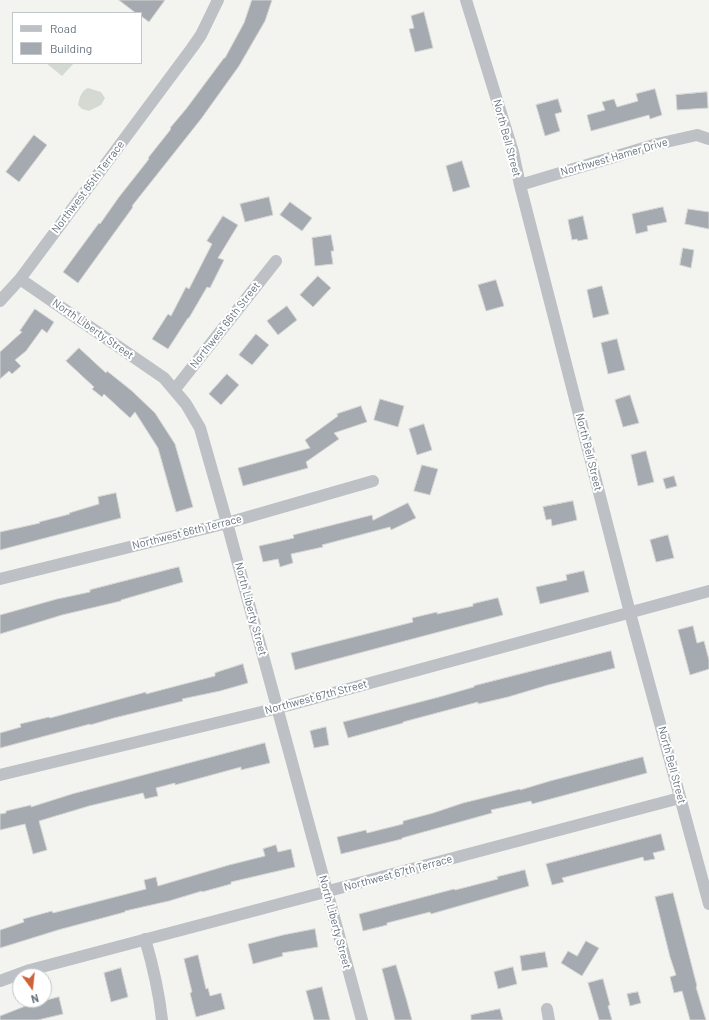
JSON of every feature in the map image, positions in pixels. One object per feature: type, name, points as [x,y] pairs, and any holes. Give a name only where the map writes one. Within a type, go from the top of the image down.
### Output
[{"type":"street","name":"Northwest 65th Terrace","points":[[0,301],[20,279],[201,35],[218,0]]},
{"type":"street","name":"North Bell Street","points":[[466,0],[514,152],[520,185],[630,613],[709,904]]},
{"type":"street","name":"Northwest Hamer Drive","points":[[520,185],[657,144],[697,135],[709,139]]},
{"type":"street","name":"Northwest 66th Street","points":[[175,390],[276,261]]},
{"type":"street","name":"North Liberty Street","points":[[20,279],[164,378],[186,404],[200,428],[278,708],[362,1020]]},
{"type":"street","name":"Northwest 66th Terrace","points":[[0,579],[227,523],[373,481]]},
{"type":"street","points":[[630,613],[709,592]]},
{"type":"street","name":"Northwest 67th Street","points":[[0,775],[278,708],[630,613]]},
{"type":"street","name":"Northwest 67th Terrace","points":[[0,981],[30,970],[145,939],[680,798]]},
{"type":"street","points":[[145,939],[160,995],[162,1020]]},
{"type":"shaded area","points":[[47,64],[73,64],[62,76]]},
{"type":"shaded area","points":[[88,88],[101,92],[105,98],[101,105],[89,111],[82,109],[78,105],[82,93]]},
{"type":"building","points":[[119,0],[165,0],[149,22],[142,17],[142,12],[135,12]]},
{"type":"building","points":[[252,0],[272,0],[265,21],[239,66],[201,119],[132,206],[133,207],[78,283],[63,272],[149,159],[148,158],[171,129],[170,128],[225,58],[244,23]]},
{"type":"building","points":[[424,12],[433,48],[415,52],[409,29],[414,28],[411,16]]},
{"type":"building","points":[[655,89],[662,115],[650,119],[649,115],[591,131],[587,115],[605,110],[602,102],[614,99],[617,107],[638,101],[636,94]]},
{"type":"building","points":[[707,92],[708,108],[677,110],[676,95]]},
{"type":"building","points":[[558,99],[562,112],[555,114],[560,131],[545,136],[536,105]]},
{"type":"building","points":[[34,135],[47,145],[19,182],[6,172]]},
{"type":"building","points":[[462,161],[470,187],[453,192],[446,166]]},
{"type":"building","points":[[269,197],[273,215],[245,222],[240,204]]},
{"type":"building","points":[[290,202],[312,218],[302,231],[280,215]]},
{"type":"building","points":[[663,207],[667,222],[647,226],[648,231],[636,234],[632,214]]},
{"type":"building","points":[[688,209],[709,212],[709,229],[685,224]]},
{"type":"building","points":[[223,216],[238,225],[218,258],[224,260],[210,288],[207,287],[189,318],[168,349],[152,339],[168,314],[171,316],[186,287],[189,289],[212,244],[207,241]]},
{"type":"building","points":[[583,216],[588,239],[578,241],[577,239],[572,240],[568,220]]},
{"type":"building","points":[[331,235],[334,251],[331,251],[333,264],[315,266],[312,238]]},
{"type":"building","points":[[683,248],[694,250],[691,268],[680,265]]},
{"type":"building","points":[[318,276],[331,288],[313,307],[300,295]]},
{"type":"building","points":[[496,280],[504,306],[486,311],[478,285]]},
{"type":"building","points":[[602,286],[609,314],[593,318],[587,290]]},
{"type":"building","points":[[287,306],[297,320],[278,335],[267,321]]},
{"type":"building","points":[[35,309],[54,322],[47,333],[42,329],[26,351],[15,360],[21,366],[12,374],[9,371],[0,379],[0,352],[22,332],[20,331]]},
{"type":"building","points":[[256,334],[269,345],[252,365],[239,355]]},
{"type":"building","points":[[617,339],[625,370],[608,374],[601,343]]},
{"type":"building","points":[[79,348],[106,373],[107,371],[132,391],[155,413],[175,444],[193,507],[176,512],[158,448],[135,412],[130,418],[104,394],[102,397],[92,389],[94,387],[66,361]]},
{"type":"building","points":[[227,374],[239,385],[221,405],[209,394]]},
{"type":"building","points":[[630,395],[639,423],[623,427],[615,400]]},
{"type":"building","points":[[380,399],[404,406],[398,427],[374,420]]},
{"type":"building","points":[[361,406],[367,422],[334,433],[339,439],[306,462],[308,468],[243,486],[238,468],[310,448],[305,440],[338,416],[337,414]]},
{"type":"building","points":[[424,424],[432,450],[417,455],[409,429]]},
{"type":"building","points":[[646,451],[654,482],[638,486],[631,455]]},
{"type":"building","points":[[422,465],[438,469],[430,495],[414,491]]},
{"type":"building","points":[[674,476],[677,486],[666,489],[663,479]]},
{"type":"building","points":[[116,493],[121,518],[0,550],[0,532],[40,523],[39,522],[70,514],[69,513],[99,504],[98,497]]},
{"type":"building","points":[[573,501],[577,520],[552,526],[551,519],[546,520],[543,507]]},
{"type":"building","points":[[408,503],[416,518],[391,530],[390,527],[322,545],[323,547],[291,554],[293,563],[280,567],[278,559],[263,562],[259,546],[294,538],[293,535],[372,515],[373,520]]},
{"type":"building","points":[[668,535],[674,558],[656,562],[650,540]]},
{"type":"building","points":[[179,567],[183,582],[121,601],[62,615],[0,634],[0,615]]},
{"type":"building","points":[[584,571],[589,592],[540,604],[536,587],[567,580],[566,575]]},
{"type":"building","points":[[498,598],[503,615],[295,670],[291,653],[413,622],[412,618],[473,606],[473,604]]},
{"type":"building","points":[[693,626],[697,643],[704,641],[709,660],[709,669],[690,675],[678,630]]},
{"type":"building","points":[[611,651],[615,668],[508,697],[478,704],[478,702],[348,738],[343,722],[439,697],[474,686]]},
{"type":"building","points":[[243,664],[248,683],[182,699],[183,701],[0,748],[0,733],[21,727],[20,724],[50,718],[146,692],[146,694],[215,676],[215,673]]},
{"type":"building","points":[[326,727],[329,745],[314,748],[310,731]]},
{"type":"building","points":[[265,743],[270,763],[241,770],[241,767],[175,785],[175,783],[156,788],[158,796],[145,799],[143,793],[89,806],[39,821],[47,850],[33,854],[25,824],[0,830],[0,814],[6,813],[6,811],[31,805],[31,807],[72,794]]},
{"type":"building","points":[[643,757],[647,773],[532,804],[531,801],[491,810],[492,813],[402,839],[341,854],[337,837],[366,830],[367,833],[403,824],[403,821],[463,803],[520,790]]},
{"type":"building","points":[[661,834],[665,850],[653,853],[655,859],[644,861],[643,857],[562,878],[564,882],[552,885],[546,864]]},
{"type":"building","points":[[276,845],[278,852],[291,849],[295,867],[231,882],[231,884],[202,892],[125,911],[0,948],[0,930],[24,922],[23,919],[52,911],[53,913],[146,889],[144,880],[156,877],[158,886],[265,856],[263,849]]},
{"type":"building","points":[[525,870],[529,886],[431,914],[430,912],[387,923],[387,925],[363,931],[359,914],[498,879],[497,877]]},
{"type":"building","points":[[673,893],[697,986],[696,987],[706,1020],[690,1020],[682,991],[674,993],[670,977],[676,975],[655,897]]},
{"type":"building","points":[[315,929],[318,947],[282,953],[283,956],[253,964],[248,944]]},
{"type":"building","points":[[586,941],[599,948],[582,976],[561,963],[568,951],[577,956]]},
{"type":"building","points":[[545,952],[548,967],[522,971],[520,956]]},
{"type":"building","points":[[198,955],[206,989],[208,988],[210,996],[221,993],[225,1009],[196,1017],[184,959]]},
{"type":"building","points":[[396,965],[412,1020],[395,1020],[382,969]]},
{"type":"building","points":[[513,967],[517,984],[498,989],[494,972]]},
{"type":"building","points":[[121,968],[128,997],[111,1002],[104,973]]},
{"type":"building","points":[[603,979],[610,1005],[608,1006],[612,1020],[599,1020],[588,983]]},
{"type":"building","points":[[322,987],[330,1020],[314,1020],[306,991]]},
{"type":"building","points":[[638,992],[641,1003],[630,1006],[627,994]]},
{"type":"building","points":[[59,997],[63,1014],[38,1020],[0,1020],[0,1016],[20,1008],[52,1008],[52,999]]},
{"type":"building","points":[[500,1009],[503,1020],[471,1020],[471,1015]]}]
